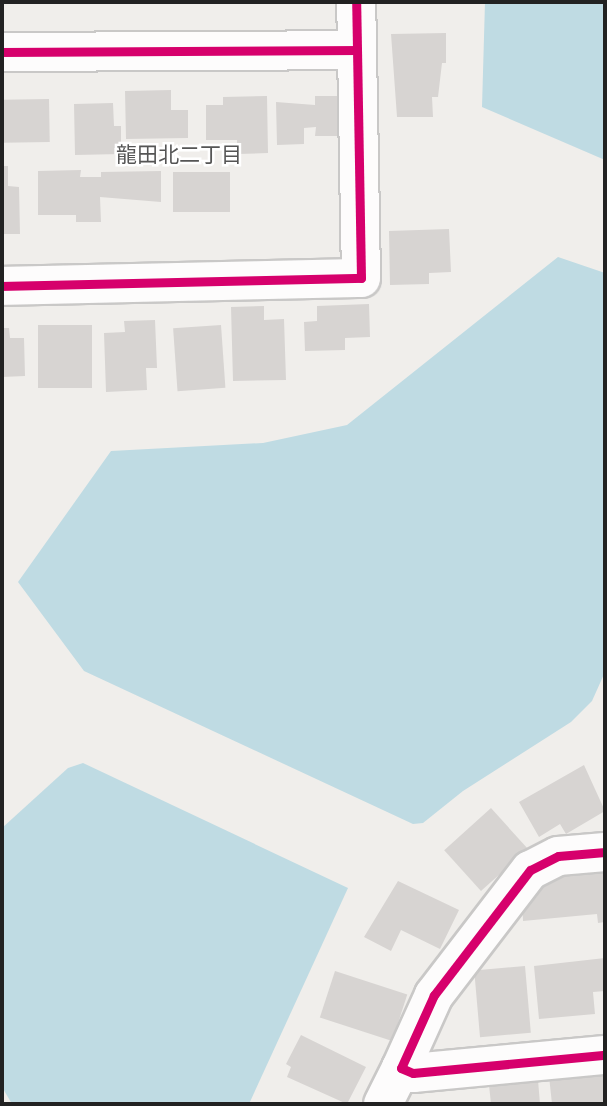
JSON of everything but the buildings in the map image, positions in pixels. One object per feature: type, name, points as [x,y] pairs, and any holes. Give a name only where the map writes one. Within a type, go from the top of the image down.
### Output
[{"type":"street","points":[[2,286],[361,278],[356,2]]},
{"type":"street","points":[[2,52],[357,50]]},
{"type":"street","points":[[383,1104],[434,995],[530,870],[558,856],[605,852]]},
{"type":"street","points":[[401,1068],[413,1073],[605,1055]]},
{"type":"water","points":[[485,2],[605,2],[605,160],[482,107]]},
{"type":"water","points":[[558,257],[605,273],[605,672],[592,701],[571,722],[463,791],[423,823],[413,824],[84,671],[18,582],[111,451],[263,443],[347,425]]},
{"type":"water","points":[[83,763],[348,888],[249,1104],[12,1104],[2,1087],[2,828],[68,768]]},
{"type":"cycle path","points":[[2,286],[361,278],[356,2]]},
{"type":"cycle path","points":[[2,52],[357,50]]},
{"type":"cycle path","points":[[605,852],[558,856],[530,870],[434,995],[401,1068],[413,1073],[605,1055]]},
{"type":"district","name":"龍田北二丁目","points":[[179,156]]}]
